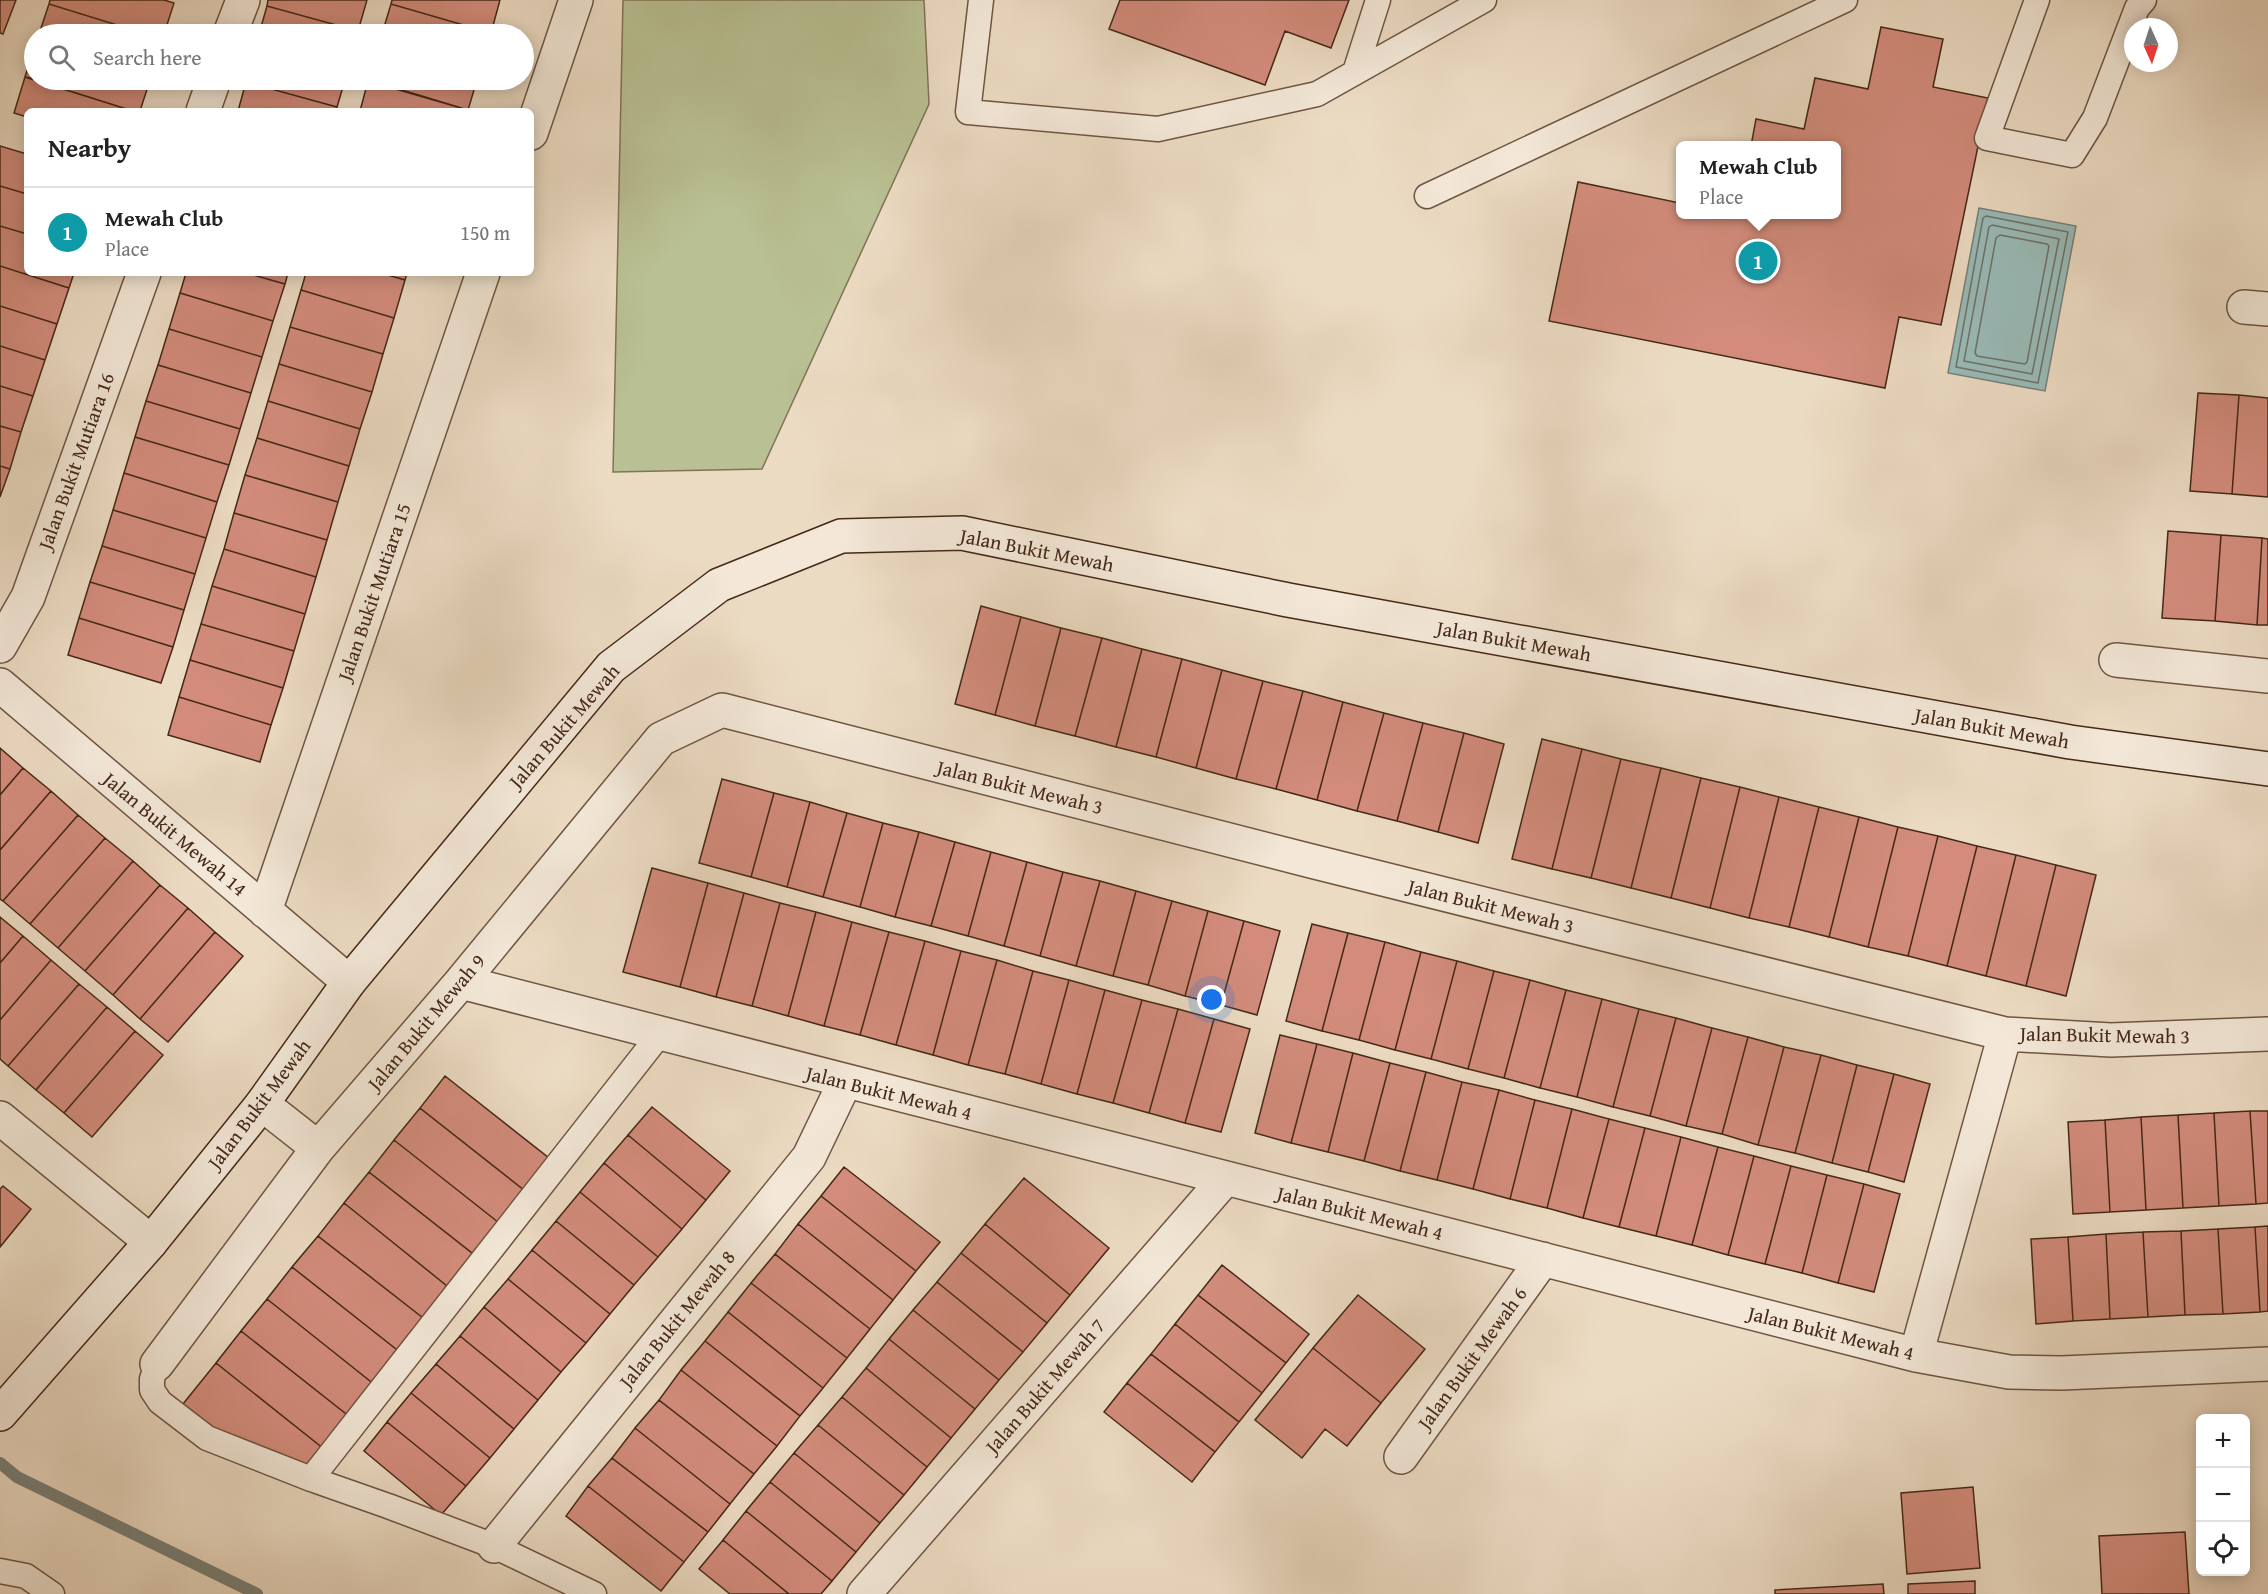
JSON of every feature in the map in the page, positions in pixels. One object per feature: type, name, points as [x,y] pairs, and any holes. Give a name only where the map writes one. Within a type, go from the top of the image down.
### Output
[{"type":"street","points":[[234,24],[243,0]]},
{"type":"street","points":[[534,124],[576,0]]},
{"type":"street","points":[[204,108],[210,90]]},
{"type":"street","name":"Jalan Bukit Mutiara 16","points":[[0,646],[28,597],[143,276]]},
{"type":"street","name":"Jalan Bukit Mutiara 15","points":[[266,911],[482,276]]},
{"type":"street","name":"Jalan Bukit Mewah","points":[[7,1406],[151,1242],[262,1104],[350,982],[611,667],[719,585],[842,536],[962,533],[1288,600],[2070,742],[2268,769]]},
{"type":"street","points":[[2116,660],[2268,676]]},
{"type":"street","name":"Jalan Bukit Mewah 14","points":[[0,685],[350,982]]},
{"type":"street","name":"Jalan Bukit Mewah 9","points":[[157,1364],[318,1148],[461,982],[661,739],[722,710]]},
{"type":"street","name":"Jalan Bukit Mewah 3","points":[[722,710],[1311,861],[2005,1034],[2111,1040],[2268,1034]]},
{"type":"street","name":"Jalan Bukit Mewah 4","points":[[461,982],[1916,1355],[2009,1372],[2062,1373],[2268,1364]]},
{"type":"street","points":[[1916,1355],[2005,1034]]},
{"type":"street","name":"Jalan Bukit Mewah 8","points":[[494,1546],[808,1157],[845,1082]]},
{"type":"street","points":[[262,1104],[318,1148]]},
{"type":"street","points":[[0,1118],[151,1242]]},
{"type":"street","name":"Jalan Bukit Mewah 7","points":[[864,1594],[1225,1179]]},
{"type":"street","name":"Jalan Bukit Mewah 6","points":[[1401,1457],[1543,1259]]},
{"type":"lane","points":[[981,0],[968,112],[1158,129],[1317,94],[1484,0]]},
{"type":"lane","points":[[1356,72],[1378,0]]},
{"type":"lane","points":[[1427,196],[1845,0]]},
{"type":"lane","points":[[2037,0],[1987,138],[2072,155],[2095,118],[2137,8],[2145,0]]},
{"type":"lane","points":[[311,1479],[660,1034]]},
{"type":"lane","points":[[157,1364],[152,1379],[152,1390],[160,1402],[207,1438],[494,1546],[594,1594]]},
{"type":"lane","points":[[0,1571],[26,1576],[51,1594]]},
{"type":"green space","points":[[623,0],[924,0],[929,104],[762,469],[613,472]]},
{"type":"water","points":[[1979,208],[2076,226],[2045,391],[1948,373]]},
{"type":"building","points":[[0,0],[16,0],[3,34],[0,33]]},
{"type":"building","points":[[50,0],[164,0],[174,3],[167,24],[114,24],[49,4]]},
{"type":"building","points":[[268,0],[367,0],[360,24],[333,24],[267,6]]},
{"type":"building","points":[[392,0],[500,0],[493,24],[460,24],[391,4]]},
{"type":"building","points":[[1120,0],[1349,0],[1331,48],[1285,31],[1265,85],[1109,29]]},
{"type":"building","points":[[49,4],[114,24],[42,24]]},
{"type":"building","points":[[391,4],[460,24],[385,24]]},
{"type":"building","points":[[267,6],[333,24],[262,24]]},
{"type":"building","points":[[1881,27],[1943,39],[1933,87],[1988,98],[1941,325],[1899,317],[1885,388],[1549,321],[1578,182],[1676,202],[1676,219],[1841,219],[1841,141],[1752,141],[1756,119],[1804,129],[1815,78],[1868,89]]},
{"type":"building","points":[[24,80],[24,90],[66,90],[123,108],[24,108],[24,116],[14,113]]},
{"type":"building","points":[[67,90],[147,90],[141,108],[124,108]]},
{"type":"building","points":[[244,90],[275,90],[337,107],[337,108],[239,108]]},
{"type":"building","points":[[275,90],[342,90],[337,107]]},
{"type":"building","points":[[366,90],[399,90],[461,108],[361,108]]},
{"type":"building","points":[[402,90],[474,90],[469,108],[461,108]]},
{"type":"building","points":[[0,146],[24,153],[24,193],[0,186]]},
{"type":"building","points":[[0,186],[24,193],[24,233],[0,226]]},
{"type":"building","points":[[0,226],[24,233],[24,274],[0,266]]},
{"type":"building","points":[[0,266],[24,274],[24,276],[31,276],[69,288],[57,324],[0,306]]},
{"type":"building","points":[[31,276],[73,276],[69,288]]},
{"type":"building","points":[[185,276],[257,276],[285,284],[273,321],[180,293]]},
{"type":"building","points":[[257,276],[287,276],[285,284]]},
{"type":"building","points":[[305,276],[391,276],[405,280],[394,318],[301,290]]},
{"type":"building","points":[[391,276],[406,276],[405,280]]},
{"type":"building","points":[[301,290],[394,318],[383,354],[290,327]]},
{"type":"building","points":[[180,293],[273,321],[262,357],[169,329]]},
{"type":"building","points":[[0,306],[57,324],[45,360],[0,346]]},
{"type":"building","points":[[290,327],[383,354],[372,392],[279,364]]},
{"type":"building","points":[[169,329],[262,357],[251,393],[158,365]]},
{"type":"building","points":[[0,346],[45,360],[33,396],[0,386]]},
{"type":"building","points":[[279,364],[372,392],[360,429],[268,401]]},
{"type":"building","points":[[158,365],[251,393],[240,429],[146,401]]},
{"type":"building","points":[[0,386],[33,396],[21,432],[0,426]]},
{"type":"building","points":[[2198,393],[2239,395],[2232,494],[2190,491]]},
{"type":"building","points":[[2239,395],[2268,398],[2268,497],[2232,494]]},
{"type":"building","points":[[146,401],[240,429],[229,465],[135,437]]},
{"type":"building","points":[[268,401],[360,429],[349,466],[257,438]]},
{"type":"building","points":[[0,426],[21,432],[10,469],[0,466]]},
{"type":"building","points":[[135,437],[229,465],[217,502],[124,473]]},
{"type":"building","points":[[257,438],[349,466],[338,502],[245,475]]},
{"type":"building","points":[[0,466],[10,469],[0,497]]},
{"type":"building","points":[[124,473],[217,502],[206,538],[113,510]]},
{"type":"building","points":[[245,475],[338,502],[327,540],[234,513]]},
{"type":"building","points":[[113,510],[206,538],[195,574],[102,546]]},
{"type":"building","points":[[234,513],[327,540],[316,577],[224,549]]},
{"type":"building","points":[[2168,531],[2221,535],[2215,621],[2162,618]]},
{"type":"building","points":[[2221,535],[2262,538],[2257,625],[2215,621]]},
{"type":"building","points":[[2262,538],[2268,539],[2268,625],[2257,625]]},
{"type":"building","points":[[102,546],[195,574],[184,610],[90,582]]},
{"type":"building","points":[[224,549],[316,577],[305,614],[212,586]]},
{"type":"building","points":[[90,582],[184,610],[173,647],[79,618]]},
{"type":"building","points":[[212,586],[305,614],[294,651],[201,624]]},
{"type":"building","points":[[981,606],[1021,617],[995,715],[955,704]]},
{"type":"building","points":[[1021,617],[1061,628],[1035,726],[995,715]]},
{"type":"building","points":[[79,618],[173,647],[161,683],[68,655]]},
{"type":"building","points":[[201,624],[294,651],[283,688],[190,660]]},
{"type":"building","points":[[1061,628],[1102,638],[1075,736],[1035,726]]},
{"type":"building","points":[[1102,638],[1142,649],[1116,747],[1075,736]]},
{"type":"building","points":[[1142,649],[1182,659],[1156,757],[1116,747]]},
{"type":"building","points":[[1182,659],[1222,670],[1196,768],[1156,757]]},
{"type":"building","points":[[190,660],[283,688],[271,725],[179,697]]},
{"type":"building","points":[[1222,670],[1263,681],[1236,779],[1196,768]]},
{"type":"building","points":[[1263,681],[1303,691],[1276,789],[1236,779]]},
{"type":"building","points":[[1303,691],[1343,702],[1317,800],[1276,789]]},
{"type":"building","points":[[179,697],[271,725],[260,762],[168,735]]},
{"type":"building","points":[[1343,702],[1384,713],[1357,811],[1317,800]]},
{"type":"building","points":[[1384,713],[1423,723],[1397,821],[1357,811]]},
{"type":"building","points":[[1423,723],[1464,733],[1438,832],[1397,821]]},
{"type":"building","points":[[1464,733],[1504,744],[1478,843],[1438,832]]},
{"type":"building","points":[[1542,739],[1582,749],[1552,869],[1512,859]]},
{"type":"building","points":[[0,748],[23,768],[0,795]]},
{"type":"building","points":[[1582,749],[1621,759],[1591,878],[1552,869]]},
{"type":"building","points":[[1621,759],[1661,768],[1631,888],[1591,878]]},
{"type":"building","points":[[23,768],[51,791],[0,850],[0,795]]},
{"type":"building","points":[[1661,768],[1701,778],[1671,898],[1631,888]]},
{"type":"building","points":[[1701,778],[1740,787],[1710,908],[1671,898]]},
{"type":"building","points":[[722,779],[774,793],[751,877],[699,863]]},
{"type":"building","points":[[1740,787],[1779,797],[1749,918],[1710,908]]},
{"type":"building","points":[[51,791],[78,815],[3,901],[0,899],[0,850]]},
{"type":"building","points":[[774,793],[810,802],[787,887],[751,877]]},
{"type":"building","points":[[1779,797],[1819,807],[1789,927],[1749,918]]},
{"type":"building","points":[[810,802],[847,813],[823,897],[787,887]]},
{"type":"building","points":[[1819,807],[1859,817],[1829,937],[1789,927]]},
{"type":"building","points":[[847,813],[883,823],[860,907],[823,897]]},
{"type":"building","points":[[78,815],[105,838],[30,924],[3,901]]},
{"type":"building","points":[[1859,817],[1898,827],[1868,947],[1829,937]]},
{"type":"building","points":[[883,823],[919,832],[895,917],[860,907]]},
{"type":"building","points":[[1898,827],[1938,836],[1908,956],[1868,947]]},
{"type":"building","points":[[919,832],[955,842],[931,926],[895,917]]},
{"type":"building","points":[[1938,836],[1977,846],[1947,966],[1908,956]]},
{"type":"building","points":[[105,838],[133,861],[58,948],[30,924]]},
{"type":"building","points":[[955,842],[991,852],[968,936],[931,926]]},
{"type":"building","points":[[1977,846],[2016,855],[1986,976],[1947,966]]},
{"type":"building","points":[[991,852],[1027,862],[1004,946],[968,936]]},
{"type":"building","points":[[2016,855],[2056,865],[2026,986],[1986,976]]},
{"type":"building","points":[[133,861],[160,885],[85,971],[58,948]]},
{"type":"building","points":[[1027,862],[1063,872],[1040,956],[1004,946]]},
{"type":"building","points":[[2056,865],[2096,875],[2066,996],[2026,986]]},
{"type":"building","points":[[652,868],[708,883],[680,987],[623,972]]},
{"type":"building","points":[[1063,872],[1100,881],[1076,966],[1040,956]]},
{"type":"building","points":[[1100,881],[1136,891],[1113,976],[1076,966]]},
{"type":"building","points":[[708,883],[744,893],[716,997],[680,987]]},
{"type":"building","points":[[160,885],[188,908],[113,995],[85,971]]},
{"type":"building","points":[[1136,891],[1172,901],[1148,985],[1113,976]]},
{"type":"building","points":[[744,893],[780,903],[752,1006],[716,997]]},
{"type":"building","points":[[1172,901],[1208,911],[1185,996],[1148,985]]},
{"type":"building","points":[[780,903],[816,912],[788,1016],[752,1006]]},
{"type":"building","points":[[188,908],[215,932],[140,1019],[113,995]]},
{"type":"building","points":[[1208,911],[1244,921],[1221,1005],[1185,996]]},
{"type":"building","points":[[816,912],[852,922],[824,1026],[788,1016]]},
{"type":"building","points":[[0,917],[23,936],[0,963]]},
{"type":"building","points":[[1244,921],[1280,931],[1257,1015],[1221,1005]]},
{"type":"building","points":[[852,922],[889,932],[860,1035],[824,1026]]},
{"type":"building","points":[[1312,924],[1348,933],[1322,1031],[1286,1021]]},
{"type":"building","points":[[215,932],[243,956],[168,1042],[140,1019]]},
{"type":"building","points":[[889,932],[925,941],[896,1045],[860,1035]]},
{"type":"building","points":[[1348,933],[1385,942],[1359,1040],[1322,1031]]},
{"type":"building","points":[[23,936],[51,960],[0,1020],[0,963]]},
{"type":"building","points":[[925,941],[961,951],[933,1055],[896,1045]]},
{"type":"building","points":[[1385,942],[1421,952],[1395,1050],[1359,1040]]},
{"type":"building","points":[[961,951],[997,960],[968,1065],[933,1055]]},
{"type":"building","points":[[1421,952],[1457,961],[1431,1059],[1395,1050]]},
{"type":"building","points":[[51,960],[79,984],[8,1066],[0,1059],[0,1020]]},
{"type":"building","points":[[997,960],[1033,971],[1005,1074],[968,1065]]},
{"type":"building","points":[[1457,961],[1494,971],[1468,1069],[1431,1059]]},
{"type":"building","points":[[1033,971],[1069,980],[1041,1084],[1005,1074]]},
{"type":"building","points":[[1494,971],[1530,980],[1504,1078],[1468,1069]]},
{"type":"building","points":[[1069,980],[1105,990],[1077,1094],[1041,1084]]},
{"type":"building","points":[[1530,980],[1566,990],[1540,1088],[1504,1078]]},
{"type":"building","points":[[79,984],[107,1007],[36,1090],[8,1066]]},
{"type":"building","points":[[1105,990],[1142,1000],[1113,1103],[1077,1094]]},
{"type":"building","points":[[1566,990],[1602,999],[1577,1097],[1540,1088]]},
{"type":"building","points":[[1602,999],[1639,1009],[1613,1107],[1577,1097]]},
{"type":"building","points":[[1142,1000],[1178,1009],[1149,1113],[1113,1103]]},
{"type":"building","points":[[107,1007],[135,1031],[64,1113],[36,1090]]},
{"type":"building","points":[[1178,1009],[1214,1019],[1185,1123],[1149,1113]]},
{"type":"building","points":[[1639,1009],[1676,1018],[1650,1116],[1613,1107]]},
{"type":"building","points":[[1676,1018],[1712,1028],[1686,1126],[1650,1116]]},
{"type":"building","points":[[1214,1019],[1250,1029],[1221,1132],[1185,1123]]},
{"type":"building","points":[[1712,1028],[1748,1037],[1722,1134],[1686,1126]]},
{"type":"building","points":[[135,1031],[163,1055],[92,1137],[64,1113]]},
{"type":"building","points":[[1280,1035],[1317,1044],[1291,1143],[1255,1133]]},
{"type":"building","points":[[1748,1037],[1784,1047],[1758,1145],[1722,1134]]},
{"type":"building","points":[[1317,1044],[1353,1053],[1328,1152],[1291,1143]]},
{"type":"building","points":[[1784,1047],[1821,1055],[1795,1153],[1758,1145]]},
{"type":"building","points":[[1353,1053],[1390,1063],[1364,1161],[1328,1152]]},
{"type":"building","points":[[1821,1055],[1857,1065],[1832,1163],[1795,1153]]},
{"type":"building","points":[[1390,1063],[1426,1072],[1400,1171],[1364,1161]]},
{"type":"building","points":[[1857,1065],[1894,1074],[1868,1172],[1832,1163]]},
{"type":"building","points":[[1426,1072],[1462,1082],[1437,1180],[1400,1171]]},
{"type":"building","points":[[1894,1074],[1930,1084],[1904,1182],[1868,1172]]},
{"type":"building","points":[[445,1076],[554,1162],[529,1194],[420,1108]]},
{"type":"building","points":[[1462,1082],[1499,1090],[1473,1189],[1437,1180]]},
{"type":"building","points":[[1499,1090],[1535,1100],[1510,1199],[1473,1189]]},
{"type":"building","points":[[1535,1100],[1572,1109],[1547,1208],[1510,1199]]},
{"type":"building","points":[[652,1107],[730,1171],[706,1200],[628,1135]]},
{"type":"building","points":[[420,1108],[529,1194],[503,1226],[394,1140]]},
{"type":"building","points":[[1572,1109],[1609,1119],[1583,1218],[1547,1208]]},
{"type":"building","points":[[2250,1111],[2256,1204],[2219,1206],[2214,1113]]},
{"type":"building","points":[[2250,1111],[2268,1111],[2268,1203],[2256,1204]]},
{"type":"building","points":[[2214,1113],[2219,1206],[2183,1208],[2178,1115]]},
{"type":"building","points":[[2178,1115],[2183,1208],[2146,1210],[2141,1117]]},
{"type":"building","points":[[2141,1117],[2146,1210],[2110,1212],[2105,1120]]},
{"type":"building","points":[[1609,1119],[1645,1128],[1619,1227],[1583,1218]]},
{"type":"building","points":[[2105,1120],[2110,1212],[2073,1214],[2068,1122]]},
{"type":"building","points":[[1645,1128],[1681,1137],[1656,1236],[1619,1227]]},
{"type":"building","points":[[628,1135],[706,1200],[682,1229],[604,1163]]},
{"type":"building","points":[[1681,1137],[1718,1147],[1692,1245],[1656,1236]]},
{"type":"building","points":[[394,1140],[503,1226],[477,1257],[369,1172]]},
{"type":"building","points":[[1718,1147],[1754,1156],[1728,1255],[1692,1245]]},
{"type":"building","points":[[1754,1156],[1791,1166],[1765,1264],[1728,1255]]},
{"type":"building","points":[[604,1163],[682,1229],[658,1257],[580,1192]]},
{"type":"building","points":[[1791,1166],[1827,1175],[1802,1273],[1765,1264]]},
{"type":"building","points":[[844,1167],[940,1242],[916,1271],[821,1196]]},
{"type":"building","points":[[369,1172],[477,1257],[452,1290],[344,1203]]},
{"type":"building","points":[[1827,1175],[1864,1184],[1838,1283],[1802,1273]]},
{"type":"building","points":[[1024,1178],[1109,1248],[1070,1295],[985,1224]]},
{"type":"building","points":[[1864,1184],[1900,1194],[1874,1292],[1838,1283]]},
{"type":"building","points":[[3,1186],[31,1209],[0,1247],[0,1189]]},
{"type":"building","points":[[580,1192],[658,1257],[634,1285],[556,1221]]},
{"type":"building","points":[[821,1196],[916,1271],[893,1300],[798,1224]]},
{"type":"building","points":[[344,1203],[452,1290],[427,1321],[318,1236]]},
{"type":"building","points":[[556,1221],[634,1285],[610,1314],[532,1250]]},
{"type":"building","points":[[798,1224],[893,1300],[870,1329],[775,1254]]},
{"type":"building","points":[[985,1224],[1070,1295],[1047,1323],[961,1253]]},
{"type":"building","points":[[2268,1226],[2268,1311],[2260,1312],[2255,1227]]},
{"type":"building","points":[[2255,1227],[2260,1312],[2223,1314],[2218,1229]]},
{"type":"building","points":[[2218,1229],[2223,1314],[2185,1315],[2181,1231]]},
{"type":"building","points":[[2181,1231],[2185,1315],[2148,1317],[2143,1232]]},
{"type":"building","points":[[2143,1232],[2148,1317],[2110,1319],[2106,1234]]},
{"type":"building","points":[[2106,1234],[2110,1319],[2073,1321],[2068,1237]]},
{"type":"building","points":[[318,1236],[427,1321],[401,1353],[292,1267]]},
{"type":"building","points":[[2068,1237],[2073,1321],[2036,1324],[2031,1239]]},
{"type":"building","points":[[532,1250],[610,1314],[586,1343],[508,1279]]},
{"type":"building","points":[[961,1253],[1047,1323],[1023,1352],[937,1282]]},
{"type":"building","points":[[775,1254],[870,1329],[847,1358],[751,1283]]},
{"type":"building","points":[[1222,1265],[1309,1334],[1286,1363],[1198,1295]]},
{"type":"building","points":[[292,1267],[401,1353],[375,1385],[267,1299]]},
{"type":"building","points":[[508,1279],[586,1343],[561,1372],[484,1307]]},
{"type":"building","points":[[937,1282],[1023,1352],[999,1380],[913,1310]]},
{"type":"building","points":[[751,1283],[847,1358],[823,1388],[728,1312]]},
{"type":"building","points":[[1198,1295],[1286,1363],[1262,1393],[1175,1324]]},
{"type":"building","points":[[1358,1295],[1425,1349],[1381,1403],[1313,1348]]},
{"type":"building","points":[[267,1299],[375,1385],[350,1417],[241,1331]]},
{"type":"building","points":[[484,1307],[561,1372],[538,1400],[460,1336]]},
{"type":"building","points":[[913,1310],[999,1380],[975,1409],[889,1339]]},
{"type":"building","points":[[728,1312],[823,1388],[800,1416],[705,1341]]},
{"type":"building","points":[[1175,1324],[1262,1393],[1239,1422],[1151,1354]]},
{"type":"building","points":[[241,1331],[350,1417],[324,1449],[216,1363]]},
{"type":"building","points":[[460,1336],[538,1400],[514,1429],[436,1364]]},
{"type":"building","points":[[889,1339],[975,1409],[951,1438],[866,1368]]},
{"type":"building","points":[[705,1341],[800,1416],[777,1446],[681,1370]]},
{"type":"building","points":[[1313,1348],[1381,1403],[1347,1446],[1325,1429],[1302,1458],[1255,1420]]},
{"type":"building","points":[[1151,1354],[1239,1422],[1215,1452],[1127,1383]]},
{"type":"building","points":[[216,1363],[324,1449],[304,1472],[218,1436],[183,1404]]},
{"type":"building","points":[[436,1364],[514,1429],[490,1458],[411,1393]]},
{"type":"building","points":[[866,1368],[951,1438],[927,1467],[842,1397]]},
{"type":"building","points":[[681,1370],[777,1446],[754,1474],[659,1400]]},
{"type":"building","points":[[1127,1383],[1215,1452],[1192,1482],[1104,1412]]},
{"type":"building","points":[[411,1393],[490,1458],[466,1486],[387,1422]]},
{"type":"building","points":[[842,1397],[927,1467],[904,1495],[818,1425]]},
{"type":"building","points":[[659,1400],[754,1474],[730,1504],[635,1428]]},
{"type":"building","points":[[387,1422],[466,1486],[441,1515],[364,1451]]},
{"type":"building","points":[[818,1425],[904,1495],[880,1523],[794,1453]]},
{"type":"building","points":[[635,1428],[730,1504],[708,1532],[612,1458]]},
{"type":"building","points":[[794,1453],[880,1523],[856,1552],[770,1482]]},
{"type":"building","points":[[612,1458],[708,1532],[684,1562],[588,1486]]},
{"type":"building","points":[[770,1482],[856,1552],[832,1581],[746,1511]]},
{"type":"building","points":[[588,1486],[684,1562],[661,1591],[566,1516]]},
{"type":"building","points":[[1973,1487],[1980,1568],[1907,1574],[1901,1493]]},
{"type":"building","points":[[746,1511],[832,1581],[821,1594],[789,1594],[723,1540]]},
{"type":"building","points":[[2185,1532],[2189,1594],[2102,1594],[2099,1536]]},
{"type":"building","points":[[723,1540],[789,1594],[730,1594],[699,1569]]},
{"type":"building","points":[[1975,1581],[1975,1594],[1908,1594],[1908,1584]]},
{"type":"building","points":[[1883,1584],[1884,1594],[1775,1594],[1775,1590]]},
{"type":"waterway","points":[[0,1463],[17,1477],[257,1594]]},
{"type":"place","name":"Mewah Club","points":[[1758,261]]}]
